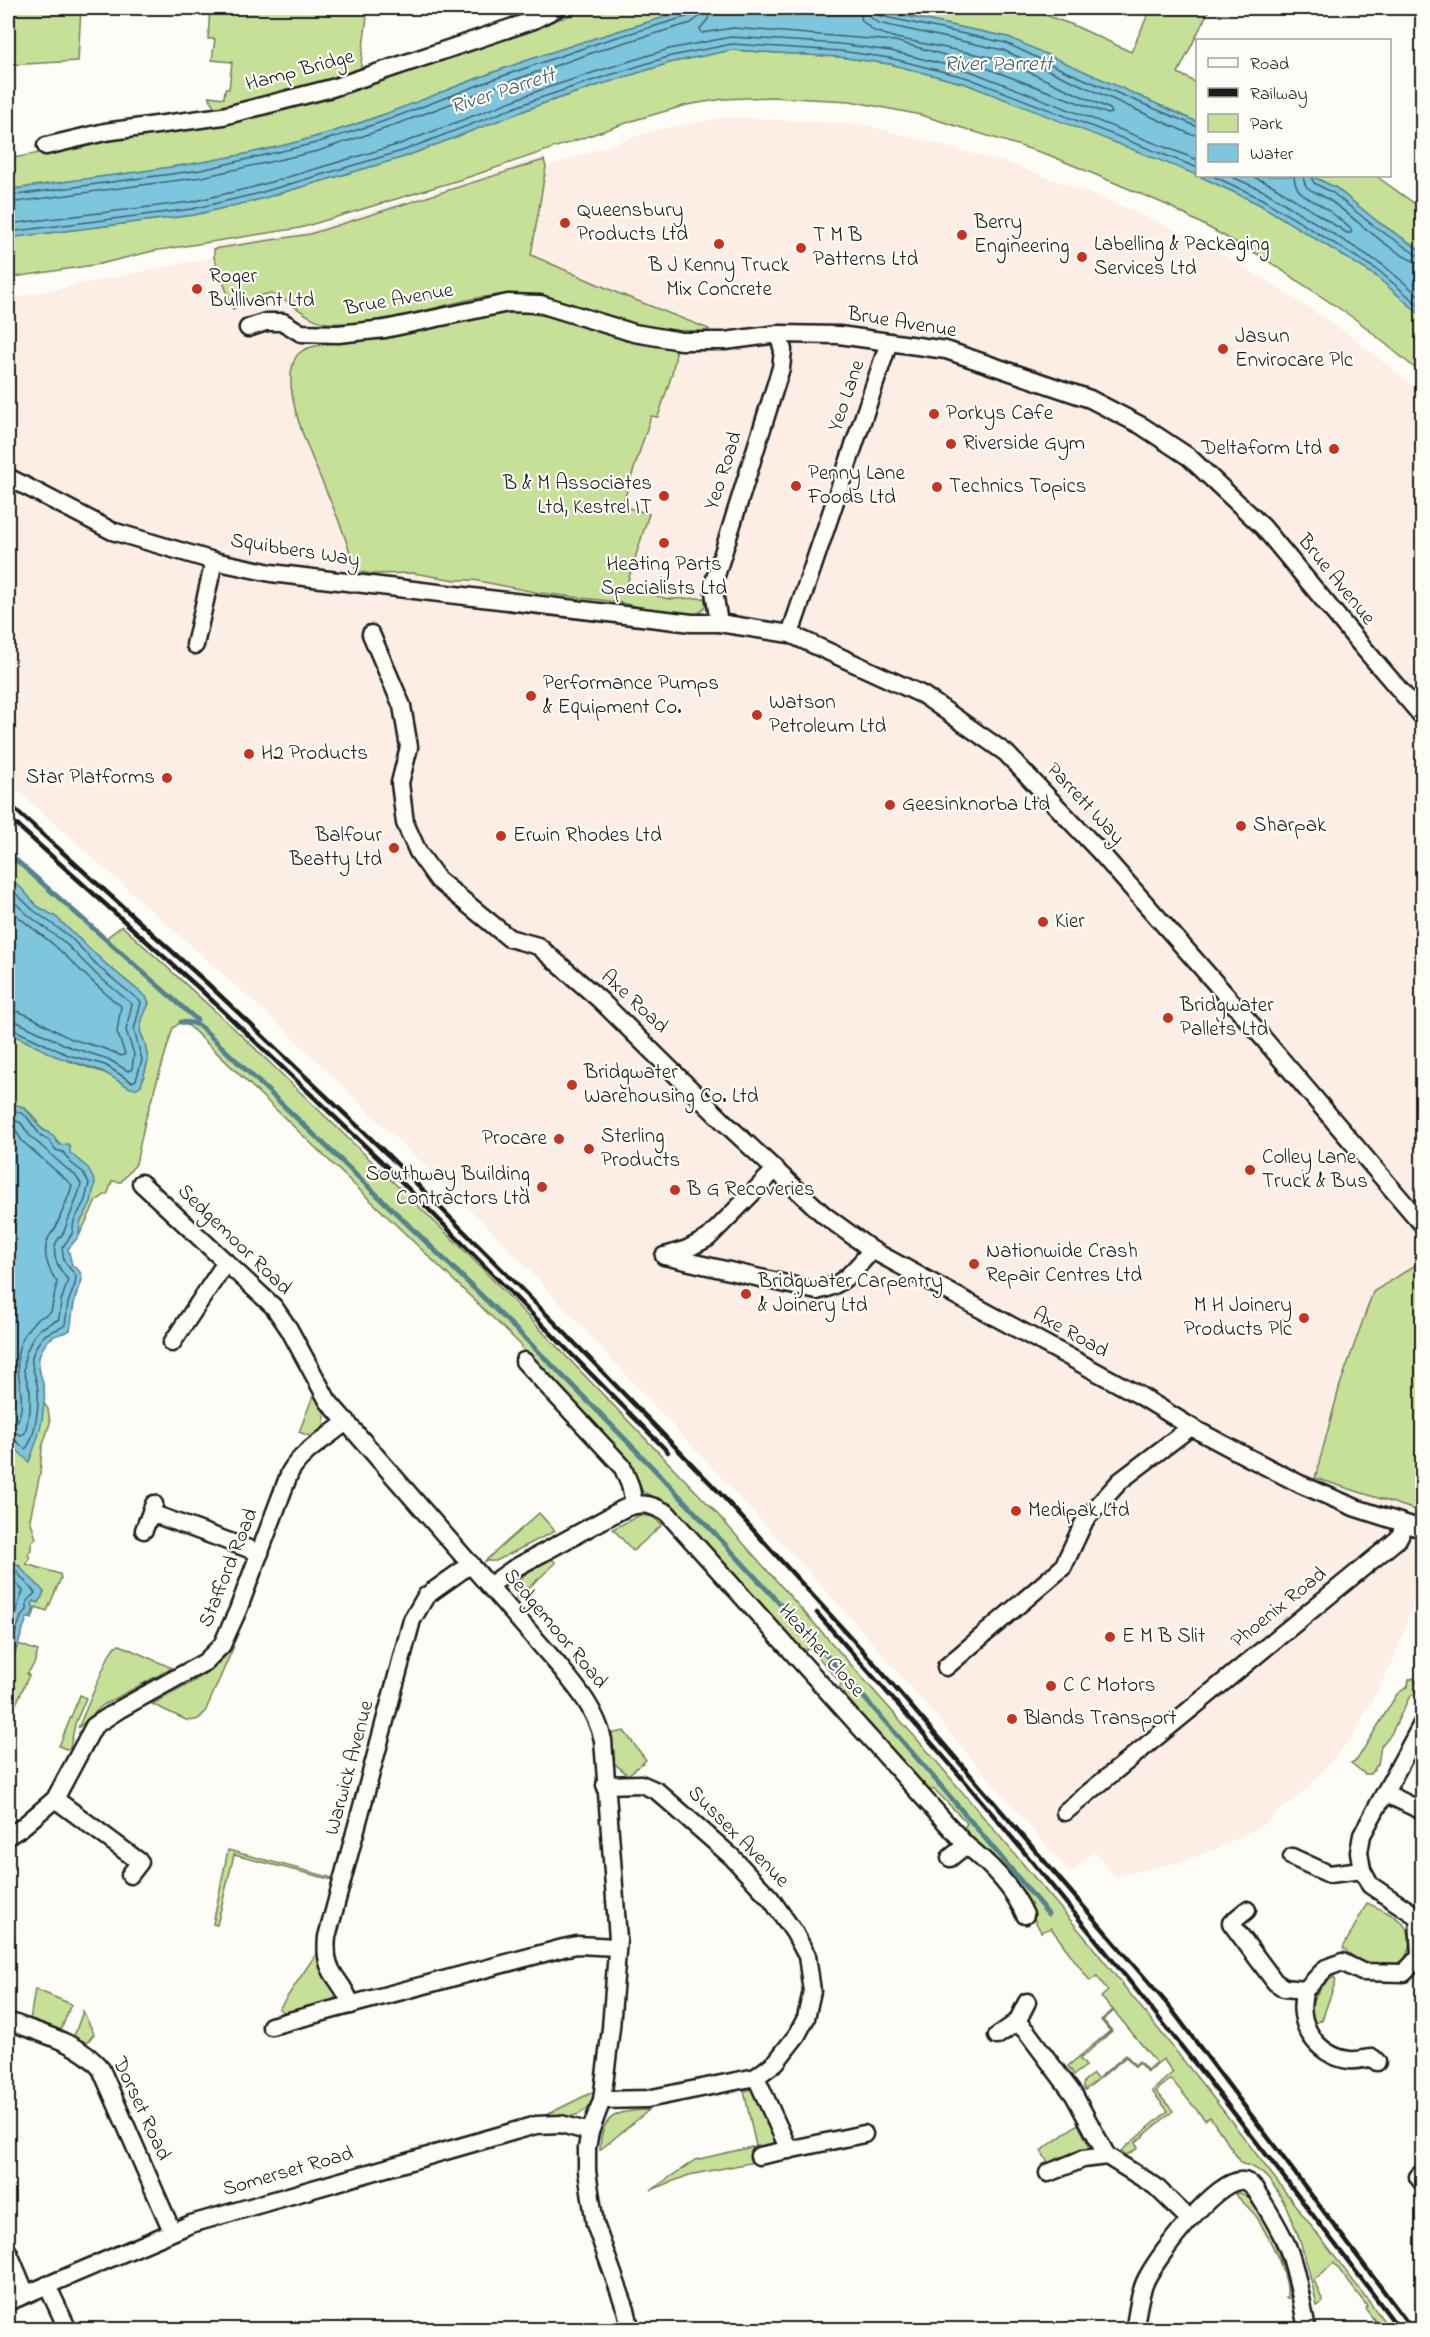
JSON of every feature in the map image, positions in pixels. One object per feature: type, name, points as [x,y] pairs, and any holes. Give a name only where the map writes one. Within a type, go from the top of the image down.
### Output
[{"type":"street","name":"Hamp Bridge","points":[[46,146],[105,132],[222,116],[332,88],[534,20],[557,8]]},
{"type":"street","name":"Brue Avenue","points":[[248,328],[266,322],[283,322],[301,333],[338,334],[385,328],[508,303],[540,304],[634,333],[681,341],[725,341],[778,334],[838,335],[946,350],[1090,399],[1142,426],[1189,457],[1263,527],[1422,716]]},
{"type":"street","name":"Yeo Road","points":[[718,623],[713,585],[781,368],[783,350],[778,334]]},
{"type":"street","name":"Yeo Lane","points":[[790,634],[889,342]]},
{"type":"street","name":"Squibbers Way","points":[[8,477],[112,531],[214,561],[271,573],[592,610]]},
{"type":"street","points":[[195,645],[214,561]]},
{"type":"street","name":"Parrett Way","points":[[592,610],[692,623],[718,623],[790,634],[922,694],[1006,753],[1100,852],[1422,1224]]},
{"type":"street","name":"Axe Road","points":[[371,634],[402,706],[409,747],[400,783],[405,823],[418,852],[438,880],[509,938],[538,946],[600,1000],[725,1124],[824,1215],[873,1250],[1139,1395],[1191,1427],[1300,1484],[1356,1508],[1422,1529]]},
{"type":"street","points":[[776,1169],[708,1238],[687,1249],[664,1256],[817,1291],[832,1288],[845,1281],[873,1250]]},
{"type":"street","name":"Sedgemoor Road","points":[[141,1183],[278,1313],[295,1340],[321,1391],[582,1694],[600,1726],[615,1889],[617,1947],[611,2028],[602,2100],[590,2132],[587,2171],[592,2214],[631,2330]]},
{"type":"street","points":[[172,1343],[226,1262]]},
{"type":"street","points":[[489,1586],[513,1569],[634,1503],[622,1466],[524,1361]]},
{"type":"street","name":"Stafford Road","points":[[8,1836],[42,1812],[55,1799],[94,1726],[205,1662],[222,1645],[229,1634],[296,1461],[347,1421]]},
{"type":"street","points":[[946,1667],[1063,1567],[1085,1520],[1120,1481],[1191,1427]]},
{"type":"street","name":"Heather Close","points":[[634,1503],[655,1506],[667,1513],[966,1845],[984,1859],[1010,1888],[1025,1915]]},
{"type":"street","points":[[144,1530],[152,1509],[260,1553]]},
{"type":"street","name":"Phoenix Road","points":[[1065,1812],[1398,1539],[1405,1525]]},
{"type":"street","name":"Warwick Avenue","points":[[351,2004],[330,1970],[326,1949],[327,1937],[412,1620],[426,1596],[471,1564]]},
{"type":"street","points":[[1377,2062],[1373,2058],[1353,2061],[1324,2051],[1307,2028],[1301,2011],[1305,1990],[1326,1968],[1342,1962],[1362,1972],[1404,1973],[1421,1956],[1418,1917],[1370,1885],[1362,1870],[1359,1852],[1362,1835],[1422,1724]]},
{"type":"street","name":"Sussex Avenue","points":[[602,2100],[647,2099],[756,2077],[776,2062],[788,2049],[806,2018],[812,1991],[807,1956],[801,1944],[771,1899],[732,1857],[665,1797],[641,1784],[605,1785]]},
{"type":"street","points":[[1385,1792],[1422,1811]]},
{"type":"street","points":[[55,1799],[140,1863]]},
{"type":"street","points":[[950,1858],[966,1845]]},
{"type":"street","points":[[1292,1857],[1329,1874],[1362,1870]]},
{"type":"street","points":[[1247,1910],[1231,1923],[1275,1982],[1284,1988],[1305,1990]]},
{"type":"street","points":[[271,2026],[562,1948],[577,1945],[617,1947]]},
{"type":"street","points":[[997,2036],[1017,2022],[1027,2002]]},
{"type":"street","name":"Dorset Road","points":[[8,2021],[92,2056],[102,2069],[172,2231]]},
{"type":"street","points":[[1017,2022],[1074,2095],[1107,2156],[1155,2186],[1190,2220]]},
{"type":"street","points":[[756,2077],[789,2150]]},
{"type":"street","name":"Somerset Road","points":[[8,2302],[172,2231],[394,2165],[536,2125],[561,2124],[590,2132]]},
{"type":"street","points":[[759,2157],[864,2134]]},
{"type":"street","points":[[1048,2173],[1083,2159],[1107,2156]]},
{"type":"street","points":[[1422,2173],[1418,2177],[1422,2182]]},
{"type":"street","points":[[1134,2330],[1147,2277],[1207,2201],[1228,2185],[1240,2181],[1251,2184],[1278,2226],[1297,2279],[1307,2330]]},
{"type":"street","points":[[8,2251],[26,2294]]},
{"type":"street","points":[[47,2284],[68,2330]]},
{"type":"shaded area","points":[[728,117],[865,125],[1008,163],[1105,199],[1196,239],[1275,286],[1348,334],[1412,385],[1422,396],[1422,1577],[1393,1662],[1351,1739],[1307,1788],[1263,1825],[1216,1849],[1183,1861],[1115,1876],[1094,1851],[1070,1873],[853,1620],[506,1245],[282,1027],[8,782],[8,299],[214,257],[214,245],[304,232],[543,156],[546,167],[655,130]]},
{"type":"green space","points":[[8,8],[81,8],[78,61],[8,65]]},
{"type":"green space","points":[[210,8],[368,8],[360,72],[220,110],[215,109],[209,96],[224,98],[225,89],[229,89],[232,62],[212,60],[215,39],[208,39]]},
{"type":"green space","points":[[592,8],[697,8],[544,55],[383,115],[315,137],[201,162],[8,190],[8,159],[333,96]]},
{"type":"green space","points":[[868,8],[1026,8],[1073,25],[1131,52],[1151,8],[1210,8],[1178,73],[1196,82],[1196,122],[1008,37]]},
{"type":"green space","points":[[732,50],[839,57],[890,64],[966,84],[1195,174],[1196,177],[1201,177],[1259,204],[1376,276],[1422,316],[1422,374],[1358,321],[1259,255],[1167,205],[1049,155],[921,115],[850,101],[771,97],[723,99],[687,105],[638,119],[469,177],[300,228],[153,251],[100,264],[8,278],[8,238],[194,215],[257,200],[404,157],[539,105],[673,62]]},
{"type":"green space","points":[[544,160],[546,167],[531,255],[620,294],[709,329],[706,333],[651,327],[528,298],[505,295],[470,299],[400,316],[352,323],[320,321],[284,299],[271,294],[257,297],[233,309],[214,257],[214,249],[310,234]]},
{"type":"green space","points":[[1314,177],[1377,177],[1422,209],[1422,251],[1378,222],[1336,188]]},
{"type":"green space","points":[[520,312],[553,317],[626,340],[677,348],[672,374],[658,417],[651,416],[622,506],[649,514],[626,587],[668,599],[704,598],[706,605],[696,617],[617,602],[540,593],[473,580],[456,580],[413,573],[372,574],[356,571],[298,421],[291,380],[293,364],[297,356],[305,349],[314,346],[371,338],[483,316]]},
{"type":"green space","points":[[8,853],[106,938],[122,926],[239,1033],[469,1255],[711,1507],[931,1755],[1083,1935],[1215,2100],[1390,2329],[1381,2329],[1365,2308],[1367,2306],[1334,2263],[1314,2280],[1323,2302],[1317,2306],[1302,2246],[1283,2201],[1272,2183],[1258,2170],[1242,2164],[1210,2117],[1205,2120],[1171,2079],[1156,2091],[1173,2111],[1135,2143],[1138,2148],[1127,2155],[1121,2151],[1168,2111],[1152,2091],[1173,2072],[1163,2059],[1147,2072],[1139,2063],[1135,2067],[1126,2057],[1085,2090],[1084,2081],[1093,2074],[1097,2079],[1126,2055],[1135,2065],[1139,2061],[1147,2070],[1156,2062],[1114,2011],[1103,2020],[1112,2031],[1080,2059],[1086,2066],[1074,2075],[1068,2066],[1110,2031],[1101,2020],[1113,2010],[1101,1997],[1108,1991],[1097,1976],[1090,1981],[1051,1928],[1041,1932],[1022,1896],[967,1834],[964,1828],[967,1823],[935,1790],[929,1790],[918,1780],[839,1691],[841,1683],[810,1648],[806,1650],[800,1648],[672,1507],[643,1492],[626,1457],[522,1346],[189,1026],[180,1023],[173,1028],[145,1121],[136,1164],[121,1182],[112,1181],[108,1193],[96,1201],[79,1236],[80,1223],[91,1203],[83,1164],[60,1146],[54,1136],[38,1125],[37,1120],[24,1107],[8,1103],[8,1032],[66,1060],[141,1085],[148,1061],[140,1031],[149,1003],[146,997],[107,965],[56,917],[37,906],[21,888],[8,879]]},
{"type":"green space","points":[[1422,1261],[1422,1512],[1315,1478],[1340,1385],[1373,1292]]},
{"type":"green space","points":[[315,1391],[325,1416],[323,1428],[314,1438],[299,1432]]},
{"type":"green space","points":[[43,1402],[48,1409],[50,1423],[42,1448],[40,1474],[30,1519],[36,1539],[31,1543],[31,1550],[28,1554],[30,1559],[26,1564],[60,1574],[61,1578],[47,1611],[36,1607],[32,1619],[30,1618],[34,1609],[32,1604],[40,1587],[25,1574],[20,1566],[12,1562],[8,1553],[8,1515],[11,1513],[8,1507],[8,1441],[29,1461],[41,1423]]},
{"type":"green space","points":[[539,1513],[555,1531],[496,1561],[485,1561]]},
{"type":"green space","points":[[640,1515],[653,1517],[662,1525],[633,1551],[613,1529]]},
{"type":"green space","points":[[552,1559],[556,1563],[517,1598],[516,1590],[521,1578],[532,1569]]},
{"type":"green space","points":[[18,1644],[38,1651],[8,1722],[8,1660],[13,1657]]},
{"type":"green space","points":[[120,1645],[172,1668],[103,1705],[78,1728],[110,1653],[115,1646]]},
{"type":"green space","points":[[234,1646],[205,1712],[199,1718],[192,1721],[186,1720],[152,1704],[186,1686],[217,1665]]},
{"type":"green space","points":[[1413,1678],[1420,1686],[1419,1689],[1409,1698],[1391,1734],[1381,1746],[1378,1764],[1370,1774],[1365,1774],[1351,1763],[1357,1760],[1397,1694],[1408,1686],[1409,1680]]},
{"type":"green space","points":[[80,1695],[86,1698],[75,1724],[70,1748],[66,1749],[59,1746]]},
{"type":"green space","points":[[624,1731],[646,1760],[628,1775],[614,1763],[610,1734]]},
{"type":"green space","points":[[228,1850],[333,1878],[333,1880],[234,1855],[217,1925],[213,1924]]},
{"type":"green space","points":[[1367,1903],[1395,1917],[1407,1930],[1410,1938],[1409,1948],[1404,1960],[1379,1966],[1356,1958],[1343,1948]]},
{"type":"green space","points":[[320,1948],[324,1973],[336,1995],[332,2003],[287,2014],[279,2009]]},
{"type":"green space","points":[[1334,1977],[1336,1980],[1322,2020],[1315,2023],[1312,2009],[1315,1996],[1323,1985]]},
{"type":"green space","points":[[35,1989],[71,2004],[60,2033],[30,2020]]},
{"type":"green space","points":[[83,2011],[94,2034],[85,2045],[73,2039]]},
{"type":"green space","points":[[601,2088],[590,2106],[578,2114],[542,2117]]},
{"type":"green space","points":[[754,2090],[776,2139],[770,2146],[757,2151],[744,2091]]},
{"type":"green space","points":[[649,2110],[600,2150],[604,2128],[613,2116],[628,2111]]},
{"type":"green space","points":[[1078,2124],[1090,2148],[1050,2166],[1041,2151]]},
{"type":"green space","points":[[752,2147],[755,2162],[689,2175],[651,2190],[695,2160]]},
{"type":"green space","points":[[1240,2193],[1249,2198],[1258,2209],[1273,2239],[1285,2279],[1273,2246],[1253,2212],[1235,2194]]},
{"type":"green space","points":[[1286,2282],[1290,2298],[1286,2298]]},
{"type":"water","name":"River Parrett","points":[[697,8],[868,8],[1008,37],[1196,122],[1196,175],[966,84],[890,64],[839,57],[732,50],[673,62],[599,85],[539,105],[404,157],[257,200],[194,215],[8,238],[8,190],[201,162],[277,147],[383,115],[494,72],[621,30]]},
{"type":"water","points":[[1201,177],[1314,177],[1336,188],[1378,222],[1422,251],[1422,316],[1376,276],[1259,204]]},
{"type":"water","points":[[8,879],[21,888],[37,906],[56,917],[107,965],[146,997],[149,1003],[140,1031],[148,1061],[141,1085],[137,1088],[130,1088],[102,1071],[55,1056],[8,1032]]},
{"type":"water","points":[[8,1103],[26,1110],[40,1127],[52,1135],[60,1145],[68,1144],[70,1153],[88,1168],[95,1182],[91,1203],[80,1223],[79,1236],[68,1249],[72,1265],[81,1274],[82,1279],[75,1298],[70,1330],[48,1340],[40,1355],[44,1405],[40,1430],[29,1462],[8,1441]]},
{"type":"water","points":[[8,1553],[44,1592],[39,1603],[34,1601],[32,1604],[34,1609],[30,1618],[27,1618],[15,1653],[8,1660]]},
{"type":"waterway","points":[[8,853],[197,1020]]},
{"type":"waterway","points":[[181,1022],[200,1026],[468,1282],[625,1439],[842,1672],[1048,1914]]},
{"type":"railway","points":[[8,803],[207,983],[388,1155],[717,1490],[873,1662],[1169,2006],[1413,2330]]},
{"type":"railway","points":[[8,817],[201,990],[381,1161],[668,1452]]},
{"type":"railway","points":[[817,1613],[961,1777],[1074,1912],[1239,2119],[1400,2330]]},
{"type":"place","name":"Queensbury Products Ltd","points":[[565,223]]},
{"type":"place","name":"Berry Engineering","points":[[962,235]]},
{"type":"place","name":"B J Kenny Truck Mix Concrete","points":[[719,244]]},
{"type":"place","name":"T M B Patterns Ltd","points":[[801,248]]},
{"type":"place","name":"Labelling & Packaging Services Ltd","points":[[1082,257]]},
{"type":"place","name":"Roger Bullivant Ltd","points":[[197,289]]},
{"type":"place","name":"Jasun Envirocare Plc","points":[[1223,349]]},
{"type":"place","name":"Porkys Cafe","points":[[934,414]]},
{"type":"place","name":"Riverside Gym","points":[[951,444]]},
{"type":"place","name":"Deltaform Ltd","points":[[1334,449]]},
{"type":"place","name":"Penny Lane Foods Ltd","points":[[796,486]]},
{"type":"place","name":"Technics Topics","points":[[937,487]]},
{"type":"place","name":"B & M Associates Ltd, Kestrel IT","points":[[664,496]]},
{"type":"place","name":"Heating Parts Specialists Ltd","points":[[664,543]]},
{"type":"place","name":"Performance Pumps & Equipment Co.","points":[[531,696]]},
{"type":"place","name":"Watson Petroleum Ltd","points":[[757,715]]},
{"type":"place","name":"H2 Products","points":[[249,754]]},
{"type":"place","name":"Star Platforms","points":[[167,778]]},
{"type":"place","name":"Geesinknorba Ltd","points":[[890,805]]},
{"type":"place","name":"Sharpak","points":[[1241,826]]},
{"type":"place","name":"Erwin Rhodes Ltd","points":[[501,836]]},
{"type":"place","name":"Balfour Beatty Ltd","points":[[394,848]]},
{"type":"place","name":"Kier","points":[[1043,922]]},
{"type":"place","name":"Bridgwater Pallets Ltd","points":[[1168,1018]]},
{"type":"place","name":"Bridgwater Warehousing Co. Ltd","points":[[572,1085]]},
{"type":"place","name":"Procare","points":[[559,1139]]},
{"type":"place","name":"Sterling Products","points":[[589,1149]]},
{"type":"place","name":"Colley Lane Truck & Bus","points":[[1250,1170]]},
{"type":"place","name":"Southway Building Contractors Ltd","points":[[542,1187]]},
{"type":"place","name":"B G Recoveries","points":[[675,1190]]},
{"type":"place","name":"Nationwide Crash Repair Centres Ltd","points":[[974,1264]]},
{"type":"place","name":"Bridgwater Carpentry & Joinery Ltd","points":[[746,1294]]},
{"type":"place","name":"M H Joinery Products Plc","points":[[1304,1318]]},
{"type":"place","name":"Medipak Ltd","points":[[1016,1511]]},
{"type":"place","name":"E M B Slit","points":[[1110,1637]]},
{"type":"place","name":"C C Motors","points":[[1051,1686]]},
{"type":"place","name":"Blands Transport","points":[[1012,1719]]}]
